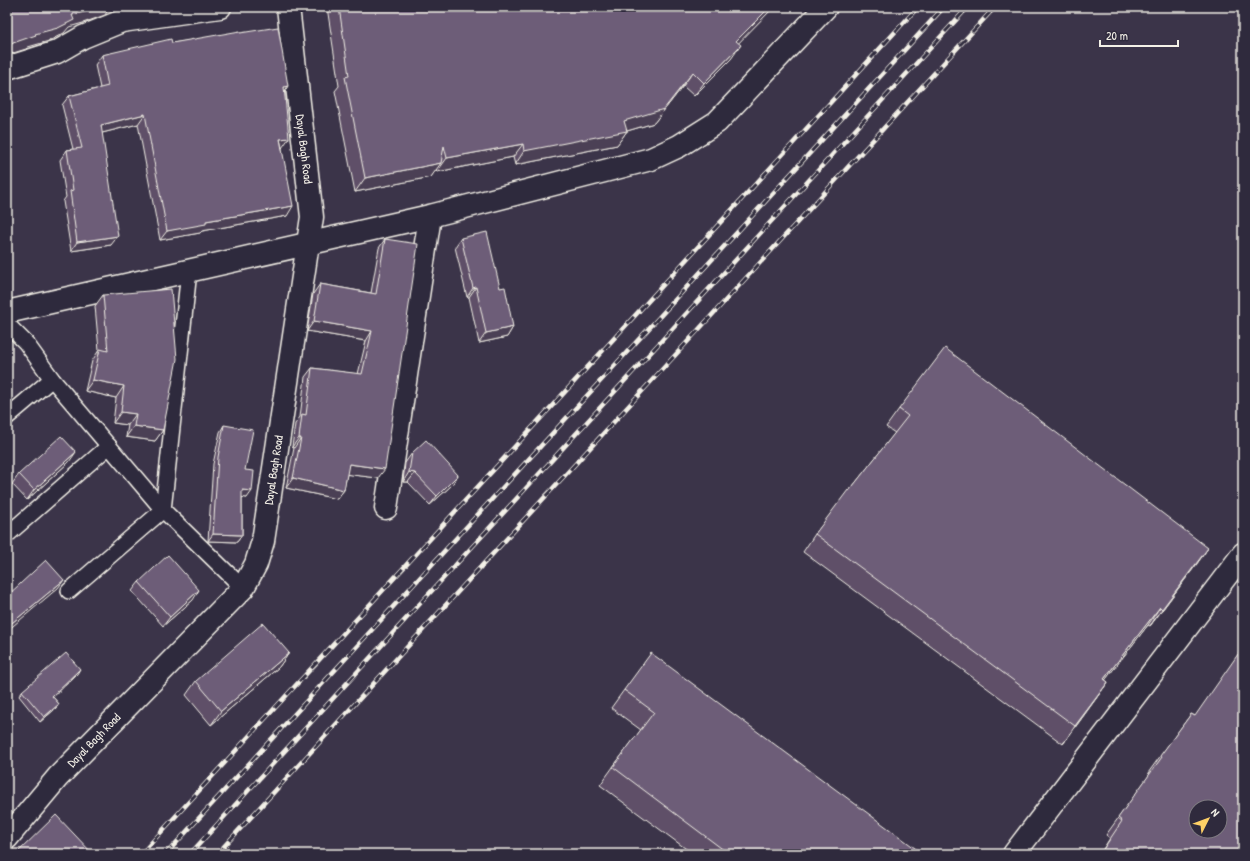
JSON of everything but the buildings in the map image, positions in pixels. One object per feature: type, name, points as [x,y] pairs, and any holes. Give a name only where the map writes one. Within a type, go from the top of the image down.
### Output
[{"type":"street","points":[[7,68],[57,52],[83,37],[122,21],[220,7]]},
{"type":"street","name":"Dayal Bagh Road","points":[[7,838],[58,777],[243,588],[256,564],[263,541],[312,218],[288,7]]},
{"type":"street","points":[[7,312],[430,216],[651,159],[679,146],[717,122],[826,7]]},
{"type":"street","points":[[386,508],[430,216]]},
{"type":"street","points":[[1014,854],[1243,554]]},
{"type":"lane","points":[[69,591],[163,510],[189,271]]},
{"type":"lane","points":[[7,324],[26,343],[52,379],[163,510],[243,588]]},
{"type":"lane","points":[[7,417],[52,379]]},
{"type":"lane","points":[[7,535],[109,446]]},
{"type":"railway","points":[[141,854],[918,7]]},
{"type":"railway","points":[[166,854],[944,7]]},
{"type":"railway","points":[[190,854],[968,7]]},
{"type":"railway","points":[[217,854],[995,7]]}]
